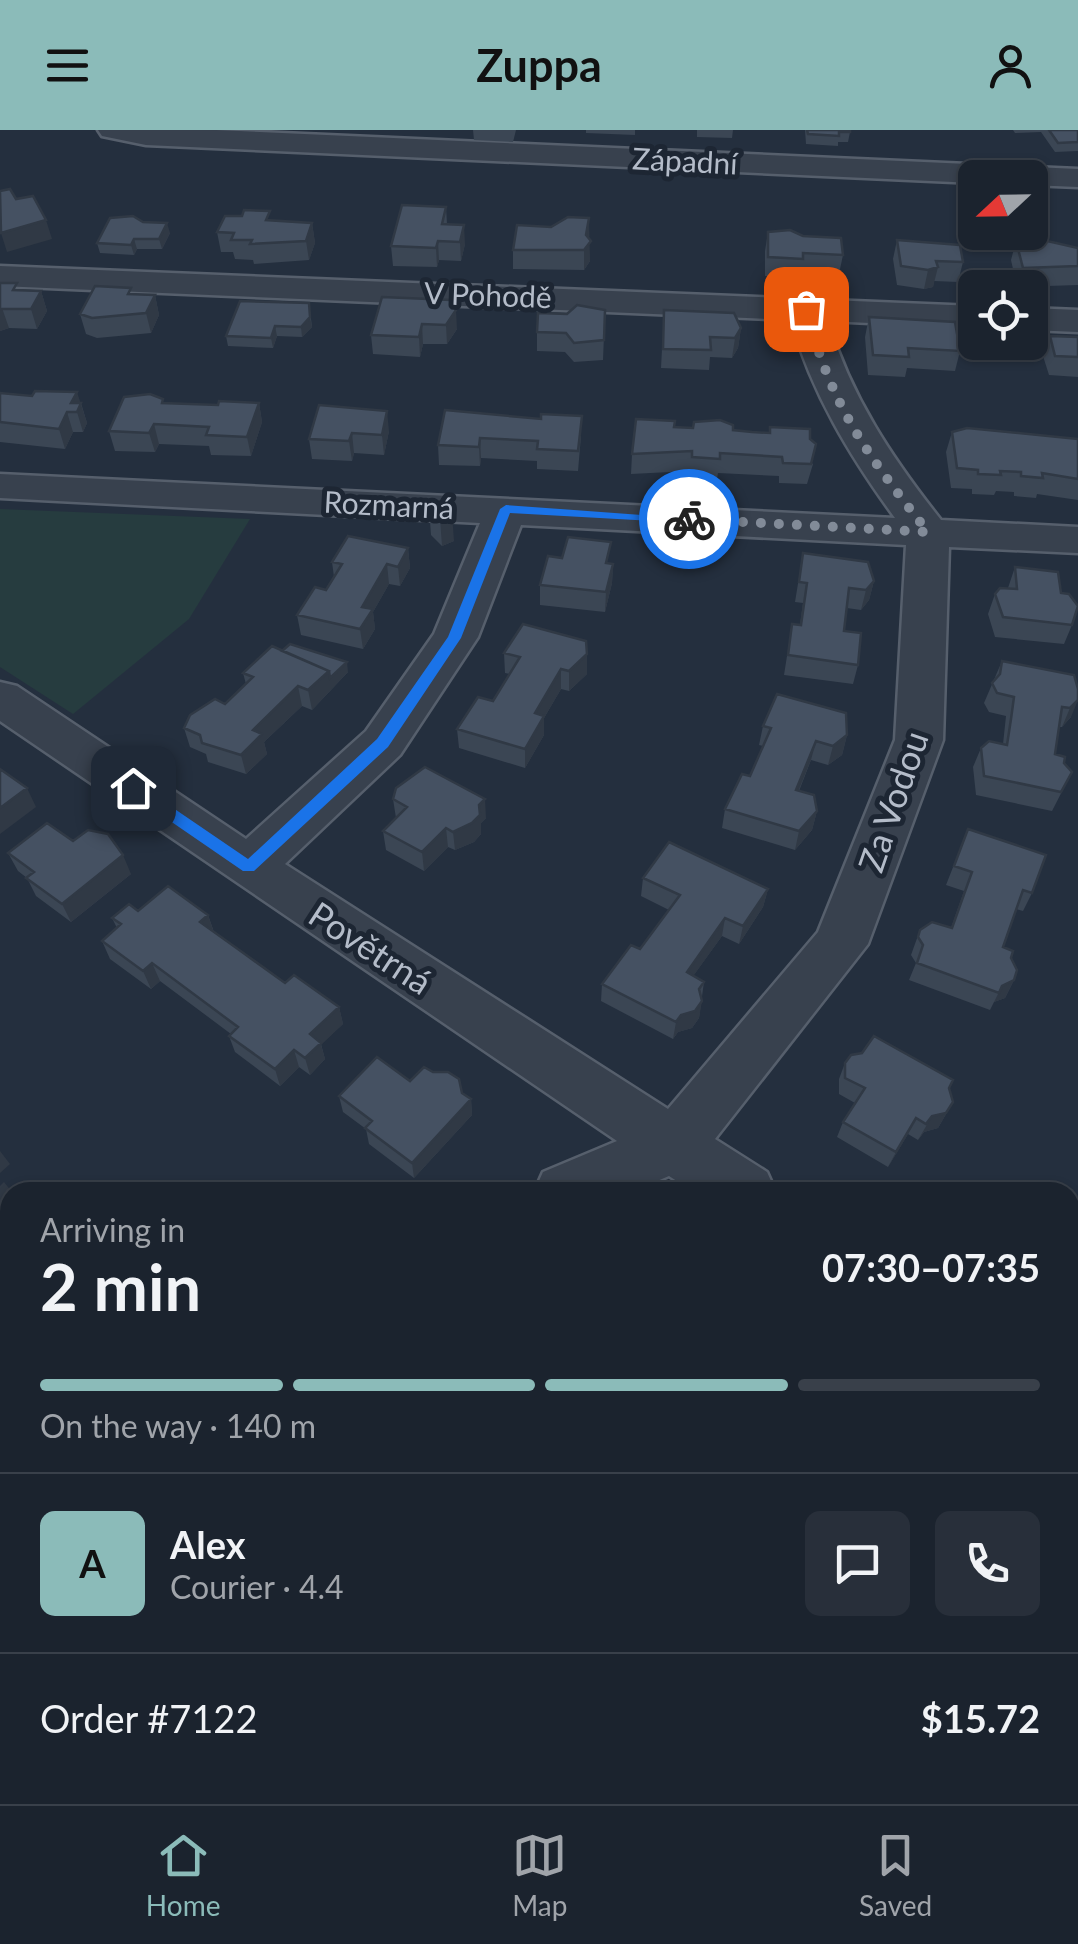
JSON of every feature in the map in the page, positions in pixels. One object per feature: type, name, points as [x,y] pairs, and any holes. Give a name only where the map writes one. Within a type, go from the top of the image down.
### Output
[{"type":"street","name":"Západní","points":[[114,130],[146,136],[416,138],[1078,178]]},
{"type":"street","name":"V Pohodě","points":[[0,276],[958,315]]},
{"type":"street","points":[[806,309],[821,367],[859,443],[928,532]]},
{"type":"street","points":[[1048,320],[1078,321]]},
{"type":"street","name":"Rozmarná","points":[[0,486],[1078,540]]},
{"type":"street","points":[[249,867],[382,743],[455,638],[506,509]]},
{"type":"street","name":"Za Vodou","points":[[588,1182],[674,1145],[841,944],[920,740],[928,532]]},
{"type":"street","name":"Povětrná","points":[[0,698],[249,867],[730,1182]]},
{"type":"green space","points":[[0,509],[250,519],[189,619],[73,714],[0,667]]},
{"type":"building","points":[[807,130],[850,132],[839,132],[839,136],[808,134]]},
{"type":"building","points":[[1049,130],[1078,130],[1078,142],[1058,143]]},
{"type":"building","points":[[10,189],[16,199],[33,196],[46,220],[1,233],[0,191]]},
{"type":"building","points":[[402,205],[446,207],[442,224],[464,225],[460,242],[438,241],[436,248],[391,246]]},
{"type":"building","points":[[244,210],[270,211],[266,220],[312,223],[306,241],[250,244],[252,240],[231,240],[234,233],[217,232],[225,216],[242,216]]},
{"type":"building","points":[[133,216],[143,222],[167,223],[159,239],[134,239],[131,245],[97,243],[110,218]]},
{"type":"building","points":[[568,217],[589,218],[586,235],[591,241],[584,250],[513,250],[517,225],[551,227]]},
{"type":"building","points":[[790,230],[803,236],[841,238],[843,255],[803,253],[803,259],[768,257],[768,232]]},
{"type":"building","points":[[897,240],[958,245],[963,262],[936,261],[938,267],[928,270],[901,266]]},
{"type":"building","points":[[1048,241],[1078,248],[1078,266],[1023,268],[1018,250],[1048,250]]},
{"type":"building","points":[[0,283],[17,283],[13,290],[41,291],[31,309],[0,309]]},
{"type":"building","points":[[95,286],[131,288],[128,294],[155,295],[146,313],[92,318],[80,314]]},
{"type":"building","points":[[382,297],[451,300],[456,310],[446,325],[422,324],[419,337],[371,335]]},
{"type":"building","points":[[240,301],[309,303],[310,317],[301,327],[275,326],[271,338],[226,336]]},
{"type":"building","points":[[577,305],[605,310],[604,340],[574,343],[566,333],[537,332],[538,313],[567,314]]},
{"type":"building","points":[[664,310],[734,313],[741,328],[735,338],[710,337],[711,350],[663,349]]},
{"type":"building","points":[[869,317],[955,322],[958,351],[908,348],[909,357],[873,355]]},
{"type":"building","points":[[1050,336],[1078,337],[1078,357],[1055,356]]},
{"type":"building","points":[[35,391],[77,392],[71,403],[81,403],[77,412],[67,412],[59,429],[0,422],[0,393],[32,396]]},
{"type":"building","points":[[150,394],[163,399],[162,403],[259,403],[247,437],[206,435],[209,427],[154,424],[149,433],[109,431],[124,397]]},
{"type":"building","points":[[319,405],[387,411],[382,435],[352,433],[349,441],[309,439]]},
{"type":"building","points":[[445,410],[541,419],[541,414],[582,416],[578,451],[537,449],[538,441],[480,438],[479,447],[438,445]]},
{"type":"building","points":[[636,419],[675,421],[674,427],[693,428],[694,422],[720,420],[733,425],[733,430],[752,432],[770,433],[770,427],[810,429],[810,439],[816,444],[811,464],[783,463],[782,457],[720,453],[720,459],[692,457],[692,451],[632,454]]},
{"type":"building","points":[[967,428],[1078,439],[1078,479],[1042,473],[1043,478],[1021,476],[1021,472],[978,474],[978,470],[957,468],[952,432]]},
{"type":"building","points":[[441,502],[452,513],[440,518],[429,507]]},
{"type":"building","points":[[348,536],[408,548],[398,567],[387,564],[362,607],[373,609],[360,629],[297,615],[315,587],[326,590],[342,564],[332,562]]},
{"type":"building","points":[[568,537],[611,542],[606,563],[613,564],[606,592],[540,585],[548,556],[562,558]]},
{"type":"building","points":[[803,553],[868,562],[874,581],[866,590],[849,588],[844,631],[861,633],[858,665],[788,655],[792,624],[801,625],[807,583],[799,582]]},
{"type":"building","points":[[1015,567],[1058,572],[1061,593],[1069,594],[1078,606],[1072,625],[1003,617],[995,594],[1000,588],[1017,589]]},
{"type":"building","points":[[523,624],[586,641],[587,654],[569,671],[561,669],[535,713],[544,716],[525,749],[457,729],[478,697],[493,701],[520,657],[504,653]]},
{"type":"building","points":[[290,644],[347,662],[330,678],[329,671],[282,651]]},
{"type":"building","points":[[272,646],[329,671],[308,690],[298,686],[253,730],[262,734],[241,755],[202,743],[200,735],[184,728],[190,715],[215,699],[225,704],[253,677],[243,673]]},
{"type":"building","points":[[1002,661],[1074,675],[1078,700],[1070,708],[1062,707],[1055,754],[1065,757],[1064,763],[1072,772],[1061,792],[984,776],[981,748],[989,741],[1007,745],[1014,697],[997,693],[992,683],[1000,674]]},
{"type":"building","points":[[777,694],[846,713],[847,735],[833,746],[816,741],[796,790],[814,795],[817,811],[799,831],[725,809],[742,774],[750,776],[771,728],[763,726]]},
{"type":"building","points":[[425,767],[485,799],[479,805],[480,815],[472,823],[453,832],[446,828],[422,852],[383,831],[407,807],[393,799],[396,788]]},
{"type":"building","points":[[0,769],[27,788],[0,808]]},
{"type":"building","points":[[47,823],[73,841],[88,830],[108,834],[123,855],[62,904],[26,878],[34,872],[8,853]]},
{"type":"building","points":[[968,829],[1046,855],[1032,893],[1023,890],[1003,947],[1013,951],[1011,958],[1017,970],[1014,980],[1002,986],[999,993],[917,963],[923,945],[918,937],[920,930],[932,922],[952,928],[972,872],[954,866]]},
{"type":"building","points":[[669,842],[768,889],[743,926],[725,918],[687,972],[704,982],[699,989],[702,1001],[695,1011],[681,1015],[676,1022],[602,984],[631,945],[640,949],[680,895],[643,878]]},
{"type":"building","points":[[168,886],[208,915],[200,922],[285,983],[294,975],[339,1007],[310,1034],[321,1043],[305,1058],[294,1050],[275,1069],[229,1036],[238,1027],[152,963],[143,971],[102,941],[121,924],[112,918],[129,904],[138,911]]},
{"type":"building","points":[[874,1036],[953,1080],[949,1088],[953,1102],[946,1113],[932,1116],[926,1124],[916,1118],[896,1152],[843,1122],[865,1088],[845,1078],[845,1063],[851,1055],[862,1053]]},
{"type":"building","points":[[377,1057],[410,1081],[424,1067],[433,1072],[448,1072],[459,1079],[462,1093],[471,1099],[412,1163],[365,1128],[372,1121],[339,1096]]},
{"type":"way so far","points":[[689,519],[928,532],[859,443],[821,367],[806,309]]},
{"type":"route","points":[[133,788],[249,867],[382,743],[455,638],[506,509],[689,519]]}]
